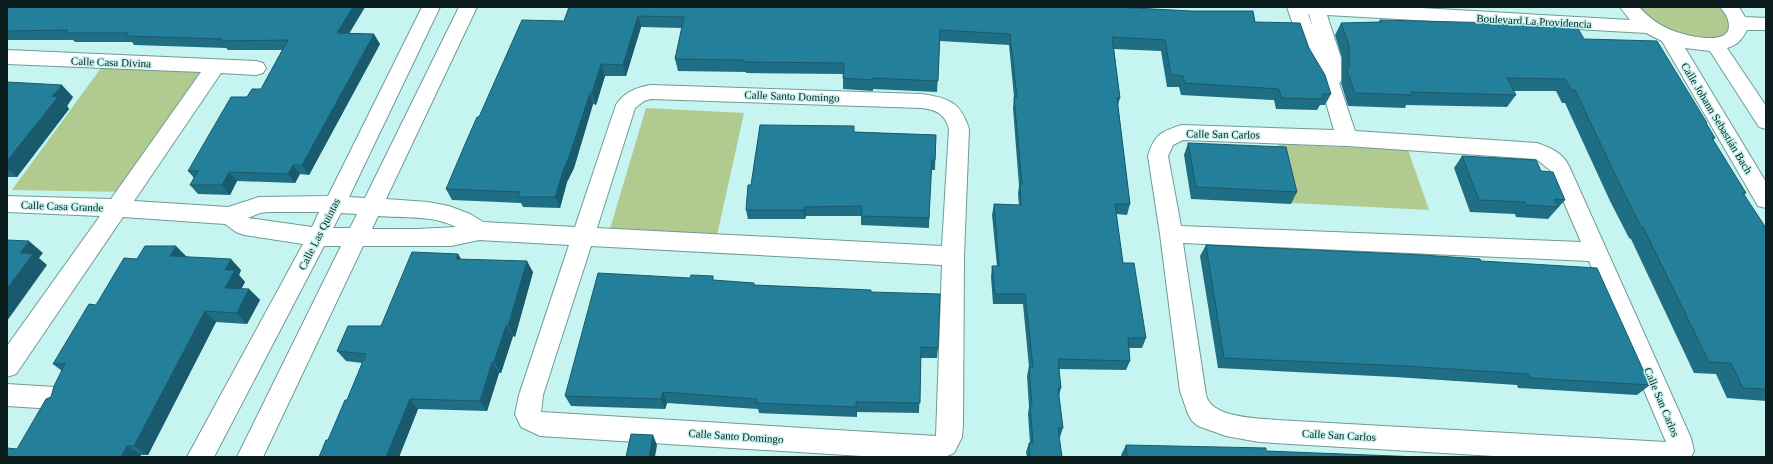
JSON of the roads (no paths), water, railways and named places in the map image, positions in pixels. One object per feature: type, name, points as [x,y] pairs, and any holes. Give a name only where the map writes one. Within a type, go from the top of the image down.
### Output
[{"type":"street","name":"Calle Las Quintas","points":[[200,457],[318,237],[431,7]]},
{"type":"street","points":[[250,457],[468,7]]},
{"type":"street","points":[[1296,7],[1316,59],[1332,86]]},
{"type":"street","name":"Boulevard La Providencia","points":[[1296,7],[1650,27]]},
{"type":"street","points":[[1629,7],[1638,18],[1650,27],[1669,37],[1701,44],[1726,42],[1734,37],[1738,31],[1738,23],[1734,12],[1729,7]]},
{"type":"street","points":[[1316,8],[1331,58],[1332,86],[1347,138]]},
{"type":"street","points":[[1738,23],[1766,24]]},
{"type":"street","name":"Calle Johann Sebastián Bach","points":[[1669,37],[1766,200]]},
{"type":"street","points":[[1715,44],[1766,122]]},
{"type":"street","name":"Calle Casa Divina","points":[[7,57],[256,68]]},
{"type":"street","points":[[7,366],[216,66]]},
{"type":"street","name":"Calle Santo Domingo","points":[[651,92],[922,101],[938,104],[948,108],[954,114],[959,129],[953,256],[949,437],[945,445],[936,448],[925,448],[535,422],[528,414],[531,395],[626,105],[632,98],[638,95],[651,92]]},
{"type":"street","name":"Calle San Carlos","points":[[1182,132],[1347,138],[1537,151],[1546,154],[1554,159],[1559,166],[1678,438],[1681,451],[1671,454],[1277,432],[1247,428],[1214,419],[1202,413],[1194,400],[1171,234],[1158,156],[1160,146],[1169,136],[1182,132]]},
{"type":"street","name":"Calle Casa Grande","points":[[7,204],[117,208]]},
{"type":"street","points":[[117,208],[229,216],[259,205],[334,204],[428,211],[449,215],[462,220],[478,230]]},
{"type":"street","points":[[229,216],[244,226],[318,237],[451,237],[478,230],[953,256]]},
{"type":"street","points":[[1171,234],[1597,252]]},
{"type":"street","points":[[7,395],[55,398]]}]
